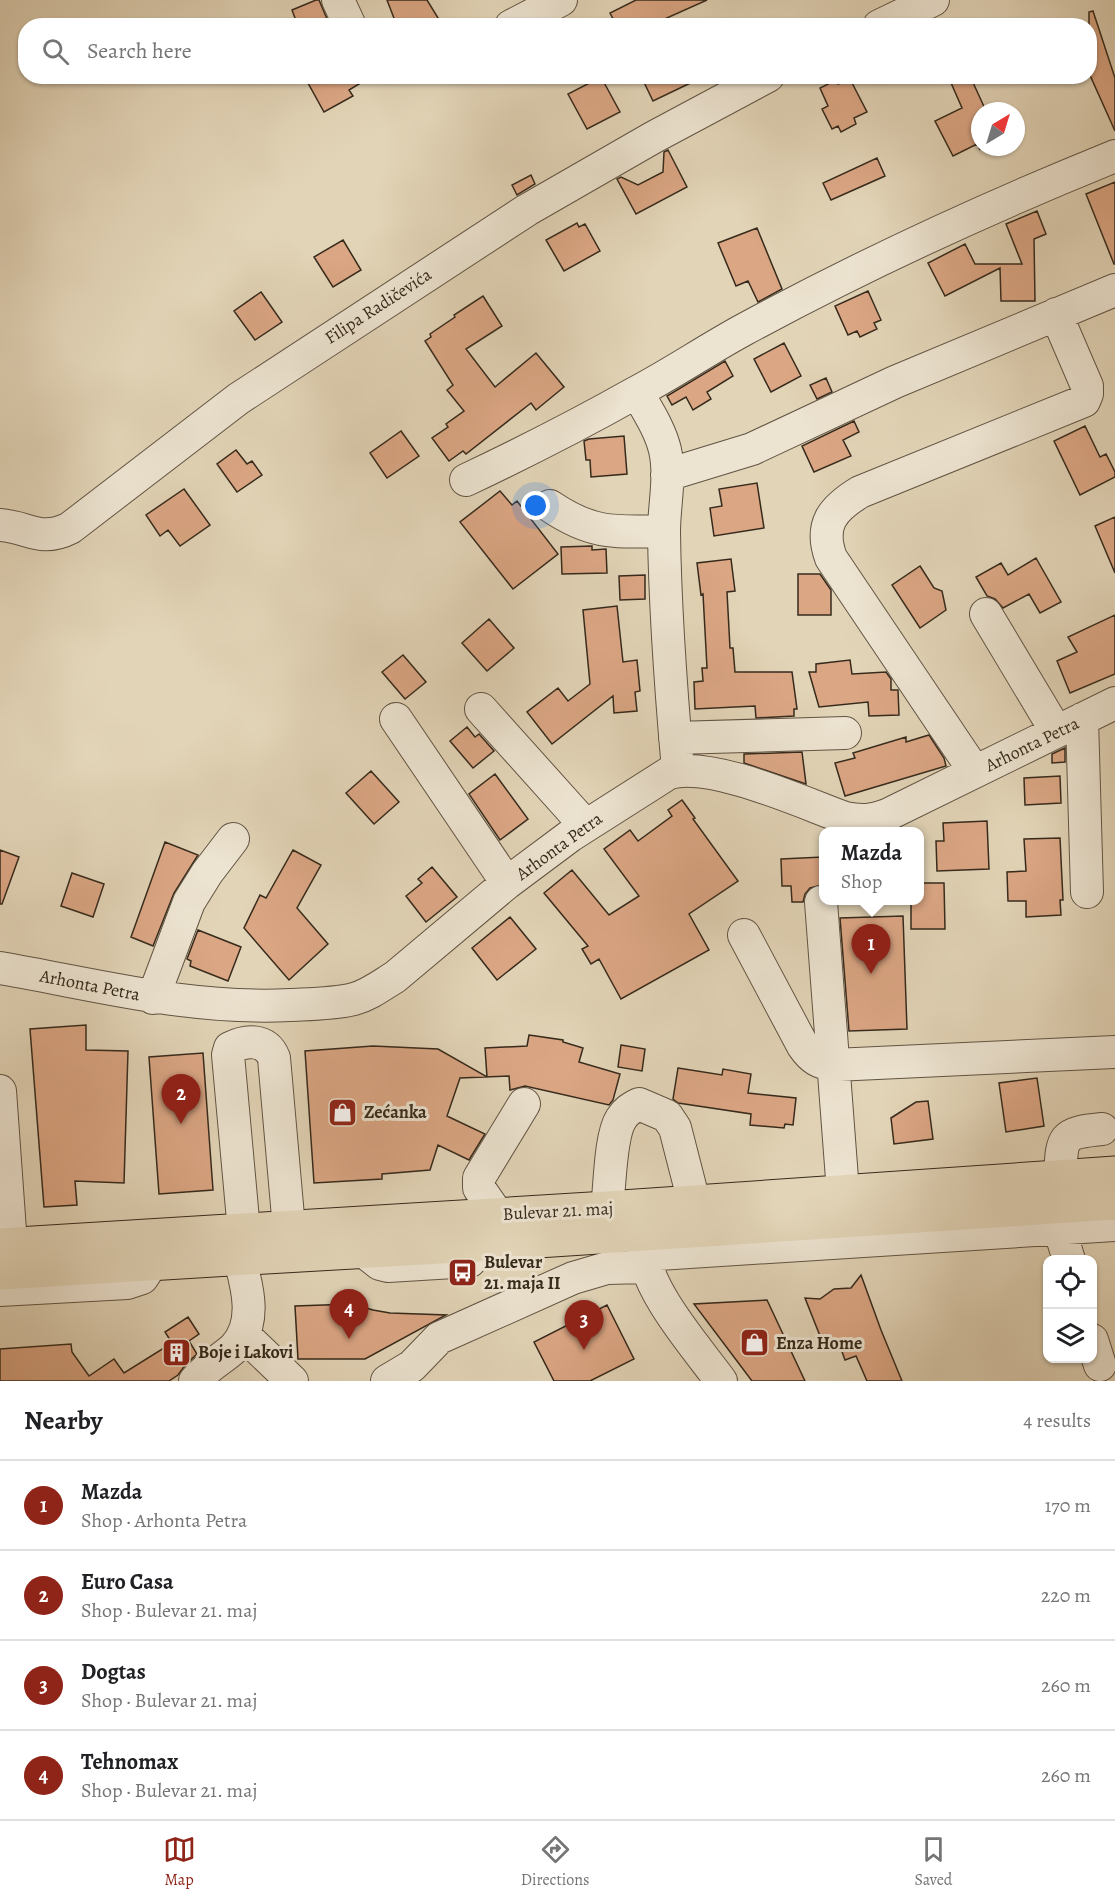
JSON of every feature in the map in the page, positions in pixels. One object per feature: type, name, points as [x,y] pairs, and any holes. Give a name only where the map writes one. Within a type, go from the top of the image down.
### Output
[{"type":"main road","name":"Bulevar 21. maj","points":[[4,1254],[242,1246],[300,1254],[574,1239],[643,1252],[1057,1203],[1115,1173]]},
{"type":"main road","name":"Bulevar 21. maj","points":[[4,1254],[152,1263],[242,1246],[289,1228],[843,1192],[1057,1203],[1115,1203]]},
{"type":"street","points":[[338,0],[346,18]]},
{"type":"street","points":[[526,18],[561,0]]},
{"type":"street","points":[[896,18],[933,0]]},
{"type":"street","name":"Filipa Radičevića","points":[[0,525],[43,536],[57,534],[70,528],[238,399],[508,222],[593,171],[753,84]]},
{"type":"street","points":[[466,480],[549,440],[638,392],[745,329],[863,268],[1025,192],[1115,156]]},
{"type":"street","points":[[667,475],[752,449],[895,382],[1115,291]]},
{"type":"street","points":[[975,772],[831,558],[825,534],[829,521],[838,509],[860,492],[1084,401],[1088,394],[1087,386],[1056,314]]},
{"type":"street","points":[[638,392],[665,449],[667,475],[664,531],[668,638],[678,770]]},
{"type":"street","points":[[550,506],[570,520],[612,532],[664,531]]},
{"type":"street","points":[[986,615],[1069,725],[1087,892]]},
{"type":"street","name":"Arhonta Petra","points":[[0,968],[153,998],[256,1007],[320,1004],[355,999],[395,977],[507,883],[585,825],[659,778],[678,770],[696,770],[745,782],[845,818],[861,821],[887,815],[1115,703]]},
{"type":"street","points":[[481,709],[585,825]]},
{"type":"street","points":[[396,718],[507,883]]},
{"type":"street","points":[[675,738],[845,734]]},
{"type":"street","points":[[153,998],[189,902],[207,873],[233,839]]},
{"type":"street","points":[[821,905],[843,1192]]},
{"type":"street","points":[[744,935],[807,1052],[820,1063],[834,1065],[1115,1052]]},
{"type":"street","points":[[188,1380],[233,1348],[244,1335],[250,1306],[242,1246],[228,1054],[230,1048],[242,1042],[253,1041],[263,1044],[272,1051],[274,1058],[289,1228]]},
{"type":"street","points":[[0,1091],[4,1254]]},
{"type":"street","points":[[497,1214],[478,1188],[479,1178],[524,1104]]},
{"type":"street","points":[[607,1208],[616,1130],[630,1108],[639,1104],[667,1116],[675,1128],[694,1202]]},
{"type":"street","points":[[1067,1255],[1057,1203],[1061,1152],[1066,1140],[1075,1132],[1102,1129]]},
{"type":"street","points":[[1057,1203],[1115,1225]]},
{"type":"street","points":[[387,1381],[412,1366],[439,1338],[562,1283],[607,1268],[643,1252],[656,1290],[721,1381]]},
{"type":"street","points":[[0,1290],[127,1283],[142,1278],[152,1263]]},
{"type":"street","points":[[244,1335],[292,1381]]},
{"type":"building","points":[[319,0],[327,18],[295,18],[292,10]]},
{"type":"building","points":[[387,0],[427,0],[438,18],[394,18]]},
{"type":"building","points":[[636,0],[707,0],[667,18],[613,18],[610,13]]},
{"type":"building","points":[[1093,11],[1095,18],[1089,18],[1089,12]]},
{"type":"building","points":[[1097,23],[1115,78],[1115,131],[1094,84],[1097,84]]},
{"type":"building","points":[[309,84],[359,84],[349,90],[353,96],[324,112]]},
{"type":"building","points":[[587,84],[605,84],[620,112],[587,129],[568,94]]},
{"type":"building","points":[[645,84],[688,84],[653,101]]},
{"type":"building","points":[[828,84],[853,84],[867,112],[854,118],[856,124],[841,132],[838,126],[832,129],[822,109],[828,106],[820,88]]},
{"type":"building","points":[[952,84],[974,84],[982,102],[971,102],[971,147],[953,156],[935,121],[962,108]]},
{"type":"building","points":[[668,150],[687,187],[636,214],[617,179],[621,177],[638,185],[663,172],[664,152]]},
{"type":"building","points":[[877,158],[885,176],[831,200],[823,183]]},
{"type":"building","points":[[531,175],[535,184],[517,195],[512,185]]},
{"type":"building","points":[[1115,182],[1115,264],[1114,264],[1086,194]]},
{"type":"building","points":[[1037,211],[1046,234],[1034,239],[1035,301],[1001,301],[1000,268],[945,296],[928,263],[965,244],[975,264],[1022,264],[1006,224]]},
{"type":"building","points":[[577,223],[579,227],[585,224],[600,251],[564,271],[546,240]]},
{"type":"building","points":[[757,228],[782,289],[758,302],[748,281],[736,286],[718,243]]},
{"type":"building","points":[[343,240],[361,270],[333,287],[314,257]]},
{"type":"building","points":[[868,291],[881,320],[874,323],[877,329],[860,337],[857,331],[848,335],[835,306]]},
{"type":"building","points":[[261,292],[282,322],[255,340],[234,311]]},
{"type":"building","points":[[483,296],[502,326],[466,349],[495,387],[536,353],[564,387],[536,410],[531,403],[466,454],[463,451],[449,461],[432,438],[448,427],[446,424],[464,411],[447,390],[453,385],[425,341],[431,337],[430,334],[455,317],[454,315]]},
{"type":"building","points":[[784,343],[801,376],[771,392],[754,359]]},
{"type":"building","points":[[725,361],[733,376],[707,392],[711,399],[693,410],[686,397],[672,405],[667,396]]},
{"type":"building","points":[[826,378],[832,392],[817,399],[810,385]]},
{"type":"building","points":[[854,421],[859,432],[843,440],[851,456],[814,472],[802,446]]},
{"type":"building","points":[[1085,426],[1100,457],[1106,454],[1115,472],[1115,477],[1080,495],[1054,441]]},
{"type":"building","points":[[401,431],[419,456],[387,478],[370,453]]},
{"type":"building","points":[[624,436],[627,474],[591,477],[590,460],[586,460],[584,441]]},
{"type":"building","points":[[236,450],[247,464],[252,461],[262,475],[237,492],[217,464]]},
{"type":"building","points":[[757,483],[764,528],[714,536],[710,508],[722,506],[719,489]]},
{"type":"building","points":[[184,489],[210,525],[180,546],[168,530],[160,536],[146,515]]},
{"type":"building","points":[[500,491],[512,505],[517,501],[558,554],[513,589],[460,522]]},
{"type":"building","points":[[1115,517],[1115,573],[1095,526]]},
{"type":"building","points":[[592,546],[592,550],[606,549],[607,573],[562,574],[561,547]]},
{"type":"building","points":[[1036,558],[1061,602],[1040,613],[1029,594],[1003,608],[995,599],[987,596],[976,577],[1001,563],[1008,575]]},
{"type":"building","points":[[731,559],[735,591],[727,592],[730,648],[733,648],[735,672],[792,672],[797,709],[794,709],[794,716],[756,718],[755,706],[695,709],[694,682],[703,681],[702,668],[707,668],[703,594],[701,595],[697,563]]},
{"type":"building","points":[[920,566],[934,588],[942,591],[946,610],[920,628],[892,585]]},
{"type":"building","points":[[798,574],[820,574],[831,590],[831,615],[798,615]]},
{"type":"building","points":[[645,575],[645,599],[620,600],[619,576]]},
{"type":"building","points":[[617,606],[623,662],[637,660],[640,691],[635,692],[637,711],[614,713],[613,696],[552,744],[527,712],[558,688],[568,701],[590,684],[583,610]]},
{"type":"building","points":[[1115,615],[1115,674],[1070,693],[1057,661],[1077,652],[1068,637]]},
{"type":"building","points":[[489,619],[514,648],[487,671],[462,643]]},
{"type":"building","points":[[403,655],[426,682],[405,699],[382,672]]},
{"type":"building","points":[[850,660],[852,674],[886,672],[891,679],[891,690],[898,690],[899,715],[869,716],[868,702],[819,707],[809,672],[816,672],[816,664]]},
{"type":"building","points":[[467,727],[475,737],[479,734],[494,751],[473,768],[450,741]]},
{"type":"building","points":[[929,735],[944,758],[946,766],[845,796],[835,763],[855,758],[853,753],[906,737],[906,742]]},
{"type":"building","points":[[1065,748],[1065,762],[1052,763],[1052,754]]},
{"type":"building","points":[[802,752],[806,784],[744,763],[744,754]]},
{"type":"building","points":[[371,771],[399,802],[374,824],[346,793]]},
{"type":"building","points":[[495,774],[528,819],[500,840],[469,794]]},
{"type":"building","points":[[1060,776],[1061,803],[1025,805],[1024,778]]},
{"type":"building","points":[[682,800],[738,881],[689,914],[709,950],[621,999],[599,959],[591,964],[582,949],[588,946],[544,893],[572,870],[609,915],[639,896],[604,849],[630,830],[638,841],[672,816],[668,810]]},
{"type":"building","points":[[987,821],[989,869],[937,871],[936,841],[944,841],[943,823]]},
{"type":"building","points":[[1060,838],[1063,900],[1060,900],[1061,915],[1026,917],[1026,901],[1008,901],[1007,872],[1026,871],[1024,839]]},
{"type":"building","points":[[165,842],[198,855],[174,893],[153,946],[131,937]]},
{"type":"building","points":[[0,850],[19,857],[2,904],[0,904]]},
{"type":"building","points":[[293,850],[321,865],[297,908],[328,944],[289,980],[244,928],[260,895],[266,898]]},
{"type":"building","points":[[819,857],[819,886],[810,888],[803,902],[792,902],[791,886],[782,886],[781,859]]},
{"type":"building","points":[[432,867],[457,897],[426,922],[406,896],[422,883],[418,879]]},
{"type":"building","points":[[72,873],[104,884],[93,917],[61,906]]},
{"type":"building","points":[[924,883],[944,883],[945,929],[911,929],[911,905],[924,905]]},
{"type":"building","points":[[903,916],[907,1029],[849,1031],[840,918]]},
{"type":"building","points":[[510,917],[536,949],[497,980],[472,948]]},
{"type":"building","points":[[198,930],[241,947],[228,981],[190,966],[191,961],[187,959]]},
{"type":"building","points":[[86,1025],[86,1050],[128,1051],[124,1183],[75,1181],[77,1205],[44,1207],[30,1029]]},
{"type":"building","points":[[529,1035],[563,1040],[563,1042],[583,1048],[579,1062],[620,1074],[613,1100],[609,1105],[525,1086],[510,1090],[509,1076],[487,1077],[485,1048],[527,1046]]},
{"type":"building","points":[[621,1045],[645,1049],[642,1071],[618,1067]]},
{"type":"building","points":[[373,1046],[438,1049],[487,1077],[460,1078],[447,1116],[485,1134],[469,1160],[438,1145],[430,1170],[382,1174],[382,1179],[314,1183],[305,1051]]},
{"type":"building","points":[[203,1053],[213,1190],[159,1194],[149,1057]]},
{"type":"building","points":[[678,1068],[722,1075],[723,1069],[751,1074],[748,1093],[796,1098],[793,1125],[785,1124],[784,1128],[750,1125],[751,1114],[678,1103],[673,1099]]},
{"type":"building","points":[[1037,1078],[1044,1126],[1006,1132],[999,1083]]},
{"type":"building","points":[[928,1101],[933,1139],[894,1144],[891,1118],[916,1102]]},
{"type":"building","points":[[861,1275],[902,1381],[867,1381],[856,1356],[845,1360],[840,1346],[826,1351],[805,1298],[820,1299],[834,1289],[851,1288]]},
{"type":"building","name":"Enza Home","points":[[767,1300],[805,1381],[752,1381],[694,1304]]},
{"type":"building","points":[[353,1304],[390,1313],[446,1315],[365,1359],[298,1359],[295,1306]]},
{"type":"building","points":[[607,1305],[634,1359],[590,1381],[554,1381],[534,1342]]},
{"type":"building","points":[[188,1317],[199,1334],[189,1341],[197,1354],[178,1375],[169,1381],[0,1381],[0,1349],[71,1344],[72,1352],[89,1376],[114,1359],[124,1373],[172,1343],[165,1332]]},
{"type":"place","name":"Mazda","points":[[871,974]]},
{"type":"place","name":"Zećanka","points":[[343,1112]]},
{"type":"place","name":"Euro Casa","points":[[181,1124]]},
{"type":"place","name":"Bulevar 21. maja II","points":[[463,1272]]},
{"type":"place","name":"Tehnomax","points":[[349,1339]]},
{"type":"place","name":"Enza Home","points":[[755,1343]]},
{"type":"place","name":"Dogtas","points":[[584,1350]]},
{"type":"place","name":"Boje i Lakovi","points":[[177,1352]]}]
